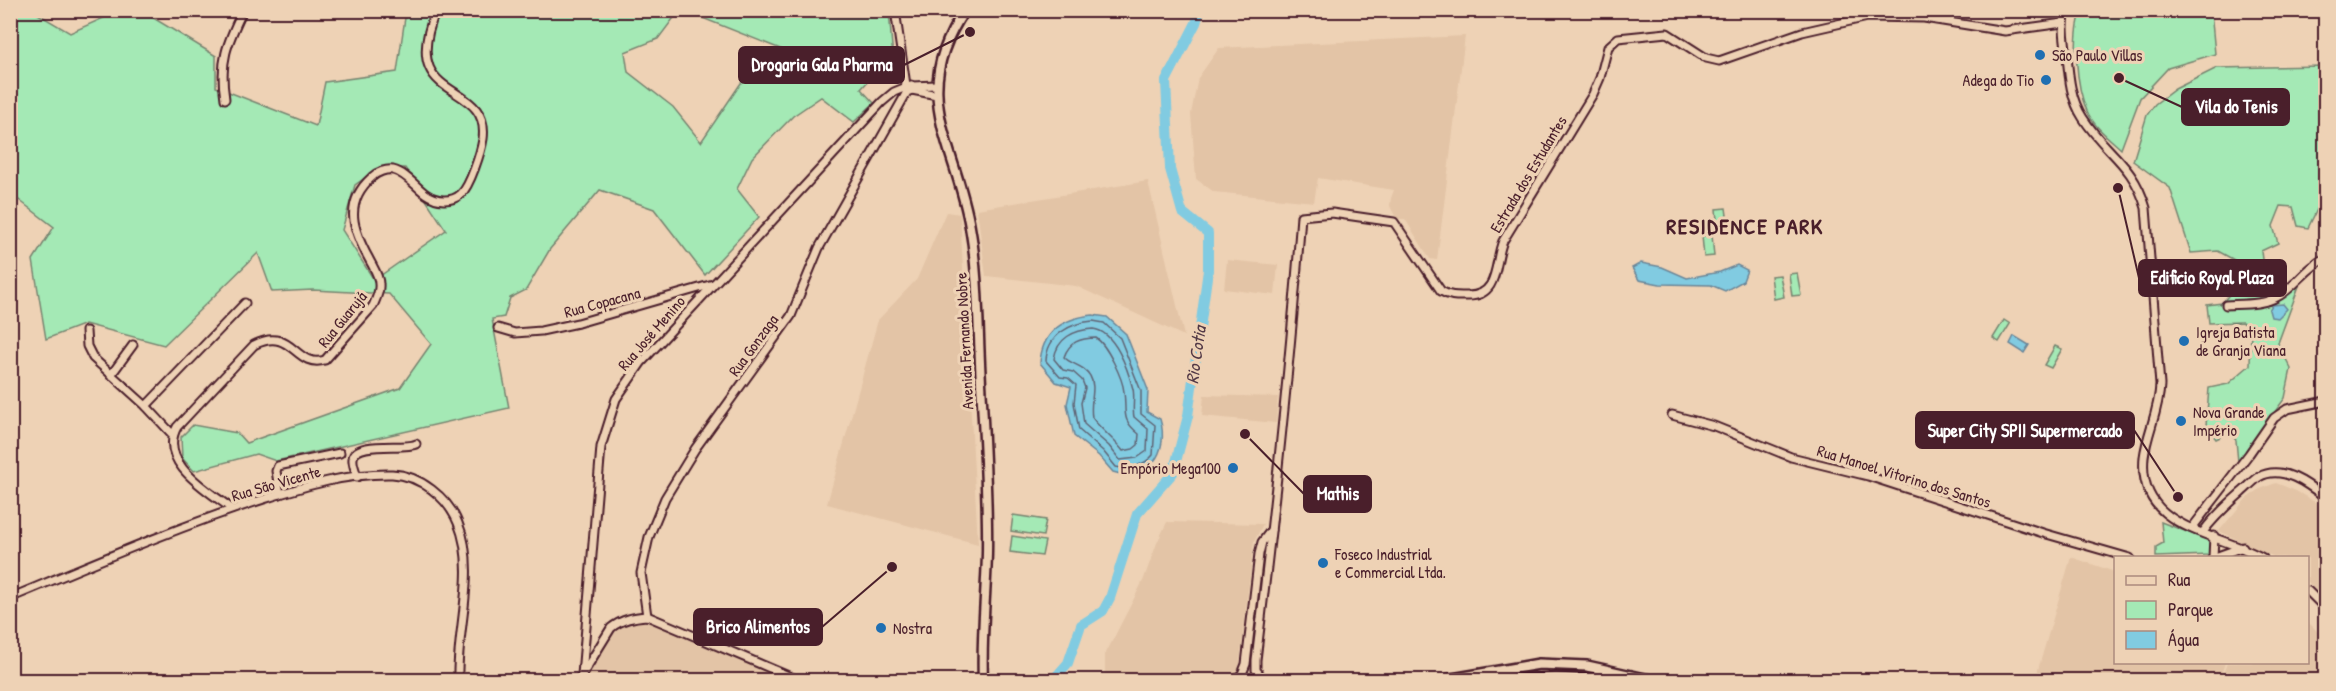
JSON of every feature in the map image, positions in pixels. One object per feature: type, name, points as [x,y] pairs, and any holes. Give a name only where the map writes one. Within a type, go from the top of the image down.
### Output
[{"type":"highway","points":[[1446,681],[1539,663],[1587,666],[1650,681]]},
{"type":"highway","points":[[1517,681],[1556,678],[1594,681]]},
{"type":"main road","name":"Avenida Fernando Nobre","points":[[965,10],[946,51],[936,85],[941,126],[970,226],[976,282],[987,515],[983,681]]},
{"type":"street","points":[[225,99],[222,78],[225,53],[243,10]]},
{"type":"street","name":"Rua Guarujá","points":[[173,435],[184,420],[254,345],[267,340],[283,341],[307,360],[314,363],[326,360],[373,306],[378,296],[377,274],[359,241],[354,225],[353,209],[357,197],[374,175],[386,170],[394,171],[427,195],[443,200],[461,194],[480,153],[484,129],[482,118],[469,102],[436,80],[427,66],[426,46],[429,28],[436,10]]},
{"type":"street","points":[[895,10],[908,88],[937,95]]},
{"type":"street","points":[[2066,10],[2063,23],[2069,80],[2075,102],[2083,119],[2130,172],[2142,194],[2146,208],[2160,385],[2158,406],[2146,443],[2144,482],[2154,502],[2163,513],[2192,528],[2243,547],[2259,556]]},
{"type":"street","name":"Estrada dos Estudantes","points":[[1264,681],[1256,670],[1256,660],[1294,316],[1301,216],[1332,213],[1394,222],[1441,291],[1451,297],[1474,296],[1488,290],[1494,282],[1499,251],[1503,242],[1593,94],[1600,78],[1608,47],[1618,38],[1667,33],[1706,58],[1719,61],[1802,32],[1868,17],[1924,18],[2005,31],[2063,23]]},
{"type":"street","name":"Rua José Menino","points":[[580,678],[601,447],[616,399],[626,382],[713,284],[882,102],[894,92],[936,85]]},
{"type":"street","name":"Rua Gonzaga","points":[[647,616],[641,573],[649,537],[665,498],[709,429],[790,316],[819,248],[908,88]]},
{"type":"street","points":[[2226,305],[2268,301],[2278,297],[2305,270],[2325,258]]},
{"type":"street","name":"Rua Copacana","points":[[498,328],[515,333],[550,329],[713,284]]},
{"type":"street","points":[[146,406],[245,303]]},
{"type":"street","points":[[86,331],[89,352],[173,435],[174,451],[180,466],[232,509]]},
{"type":"street","points":[[111,375],[133,345]]},
{"type":"street","points":[[730,385],[736,391]]},
{"type":"street","points":[[2192,528],[2274,418],[2287,409],[2325,401]]},
{"type":"street","name":"Rua Manoel Vitorino dos Santos","points":[[1672,415],[1714,426],[1791,457],[1868,476],[2043,533],[2123,556]]},
{"type":"street","points":[[702,424],[709,429]]},
{"type":"street","points":[[357,477],[352,460],[359,450],[416,444]]},
{"type":"street","points":[[280,494],[276,471],[278,466],[340,453]]},
{"type":"street","name":"Rua São Vicente","points":[[10,598],[148,540],[232,509],[315,483],[394,474],[415,479],[445,502],[457,521],[464,542],[465,583],[457,664],[458,681]]},
{"type":"street","points":[[2203,532],[2235,498],[2259,477],[2268,474],[2289,475],[2325,498]]},
{"type":"street","name":"Estrada dos Estudantes","points":[[1234,681],[1242,674],[1246,664],[1259,554],[1262,542],[1272,528]]},
{"type":"street","points":[[2212,556],[2214,536]]},
{"type":"street","points":[[2215,556],[2243,547]]},
{"type":"street","points":[[1259,554],[1269,555]]},
{"type":"street","points":[[2309,593],[2325,609]]},
{"type":"street","points":[[580,678],[611,628],[628,618],[647,616],[798,681]]},
{"type":"shaded area","points":[[1465,36],[1437,260],[1430,259],[1405,219],[1397,219],[1390,206],[1394,190],[1318,178],[1314,202],[1214,192],[1196,179],[1191,114],[1198,78],[1219,48]]},
{"type":"shaded area","points":[[1148,181],[1184,336],[1076,286],[986,276],[977,209]]},
{"type":"shaded area","points":[[946,212],[960,214],[978,544],[827,504],[878,320],[917,279]]},
{"type":"shaded area","points":[[1227,260],[1278,265],[1275,295],[1224,289]]},
{"type":"shaded area","points":[[1204,395],[1278,397],[1276,423],[1202,416]]},
{"type":"shaded area","points":[[2276,483],[2296,491],[2320,505],[2325,511],[2325,600],[2309,583],[2309,556],[2272,556],[2219,531],[2246,499],[2260,489]]},
{"type":"shaded area","points":[[1167,522],[1263,524],[1254,542],[1239,670],[1232,676],[1148,678],[1105,676],[1105,655],[1143,581]]},
{"type":"shaded area","points":[[2071,557],[2114,572],[2114,664],[2225,664],[2219,680],[2035,680]]},
{"type":"shaded area","points":[[647,622],[738,657],[785,680],[583,680],[613,631],[621,623]]},
{"type":"shaded area","points":[[2309,623],[2325,639],[2325,680],[2221,680],[2227,664],[2309,664]]},
{"type":"green space","points":[[2082,10],[2211,11],[2215,54],[2168,68],[2140,98],[2121,149],[2094,122],[2083,101],[2076,47]]},
{"type":"green space","points":[[10,11],[33,11],[70,33],[119,11],[142,11],[216,56],[216,87],[316,126],[325,82],[397,72],[406,11],[679,11],[658,39],[625,52],[628,72],[673,107],[701,142],[741,83],[775,74],[783,50],[685,11],[889,11],[894,70],[891,77],[881,67],[861,89],[874,103],[854,122],[821,97],[793,116],[752,158],[737,189],[759,217],[705,275],[654,209],[600,190],[550,249],[526,290],[510,298],[504,317],[492,319],[509,408],[276,461],[256,454],[194,471],[182,458],[181,437],[193,425],[237,433],[246,443],[400,388],[431,344],[389,294],[313,290],[272,292],[258,253],[164,345],[85,324],[46,339],[33,260],[54,227],[11,194]],"holes":[[[379,168],[405,168],[446,230],[374,280],[342,230],[355,185]]]},
{"type":"green space","points":[[2325,66],[2325,193],[2308,228],[2298,226],[2293,207],[2281,206],[2273,226],[2278,243],[2261,251],[2264,276],[2299,286],[2278,343],[2291,369],[2285,398],[2238,462],[2236,440],[2229,433],[2216,439],[2206,426],[2209,388],[2228,384],[2250,365],[2251,329],[2242,322],[2209,323],[2207,305],[2222,303],[2239,283],[2236,261],[2218,251],[2191,253],[2170,188],[2133,161],[2147,115],[2155,104],[2175,89],[2217,68]]},
{"type":"green space","points":[[1726,208],[1729,230],[1718,231],[1716,209]]},
{"type":"green space","points":[[1712,235],[1714,256],[1704,257],[1702,236]]},
{"type":"green space","points":[[1797,273],[1801,295],[1792,296],[1789,274]]},
{"type":"green space","points":[[1780,275],[1784,297],[1774,299],[1771,276]]},
{"type":"green space","points":[[2004,320],[2010,324],[1999,342],[1993,338]]},
{"type":"green space","points":[[2055,346],[2062,349],[2051,368],[2044,365]]},
{"type":"green space","points":[[1013,515],[1046,520],[1043,536],[1011,531]]},
{"type":"green space","points":[[2161,522],[2211,541],[2213,544],[2209,555],[2156,556],[2156,547],[2163,543]]},
{"type":"green space","points":[[1012,536],[1045,541],[1042,556],[1010,552]]},
{"type":"water","points":[[1641,263],[1662,267],[1687,278],[1720,272],[1737,265],[1747,270],[1743,281],[1725,291],[1711,285],[1660,284],[1639,280],[1632,268]]},
{"type":"water","points":[[2283,304],[2287,309],[2278,318],[2271,317],[2269,310],[2272,305]]},
{"type":"water","points":[[1093,315],[1107,317],[1126,334],[1148,390],[1147,412],[1160,419],[1162,443],[1159,453],[1146,469],[1137,473],[1125,475],[1113,472],[1099,456],[1074,436],[1067,404],[1071,387],[1056,382],[1040,363],[1045,342],[1056,328],[1073,319]]},
{"type":"water","points":[[2014,336],[2029,345],[2024,353],[2010,344]]},
{"type":"waterway","name":"Rio Cotia","points":[[1053,680],[1068,663],[1081,625],[1103,611],[1110,598],[1137,514],[1173,473],[1188,416],[1208,270],[1208,233],[1182,212],[1170,169],[1166,81],[1196,23],[1200,10]]},
{"type":"place","name":"Drogaria Gala Pharma","points":[[970,32]]},
{"type":"place","name":"São Paulo Villas","points":[[2040,55]]},
{"type":"place","name":"Vila do Tenis","points":[[2119,78]]},
{"type":"place","name":"Adega do Tio","points":[[2046,80]]},
{"type":"place","name":"Edificio Royal Plaza","points":[[2118,188]]},
{"type":"place","name":"Igreja Batista de Granja Viana","points":[[2184,341]]},
{"type":"place","name":"Nova Grande Império","points":[[2181,421]]},
{"type":"place","name":"Mathis","points":[[1245,434]]},
{"type":"place","name":"Empório Mega100","points":[[1233,468]]},
{"type":"place","name":"Super City SPII Supermercado","points":[[2178,497]]},
{"type":"place","name":"Foseco Industrial e Commercial Ltda.","points":[[1323,563]]},
{"type":"place","name":"Brico Alimentos","points":[[892,567]]},
{"type":"place","name":"Nostra","points":[[881,628]]},
{"type":"district","name":"RESIDENCE PARK","points":[[1745,226]]}]
